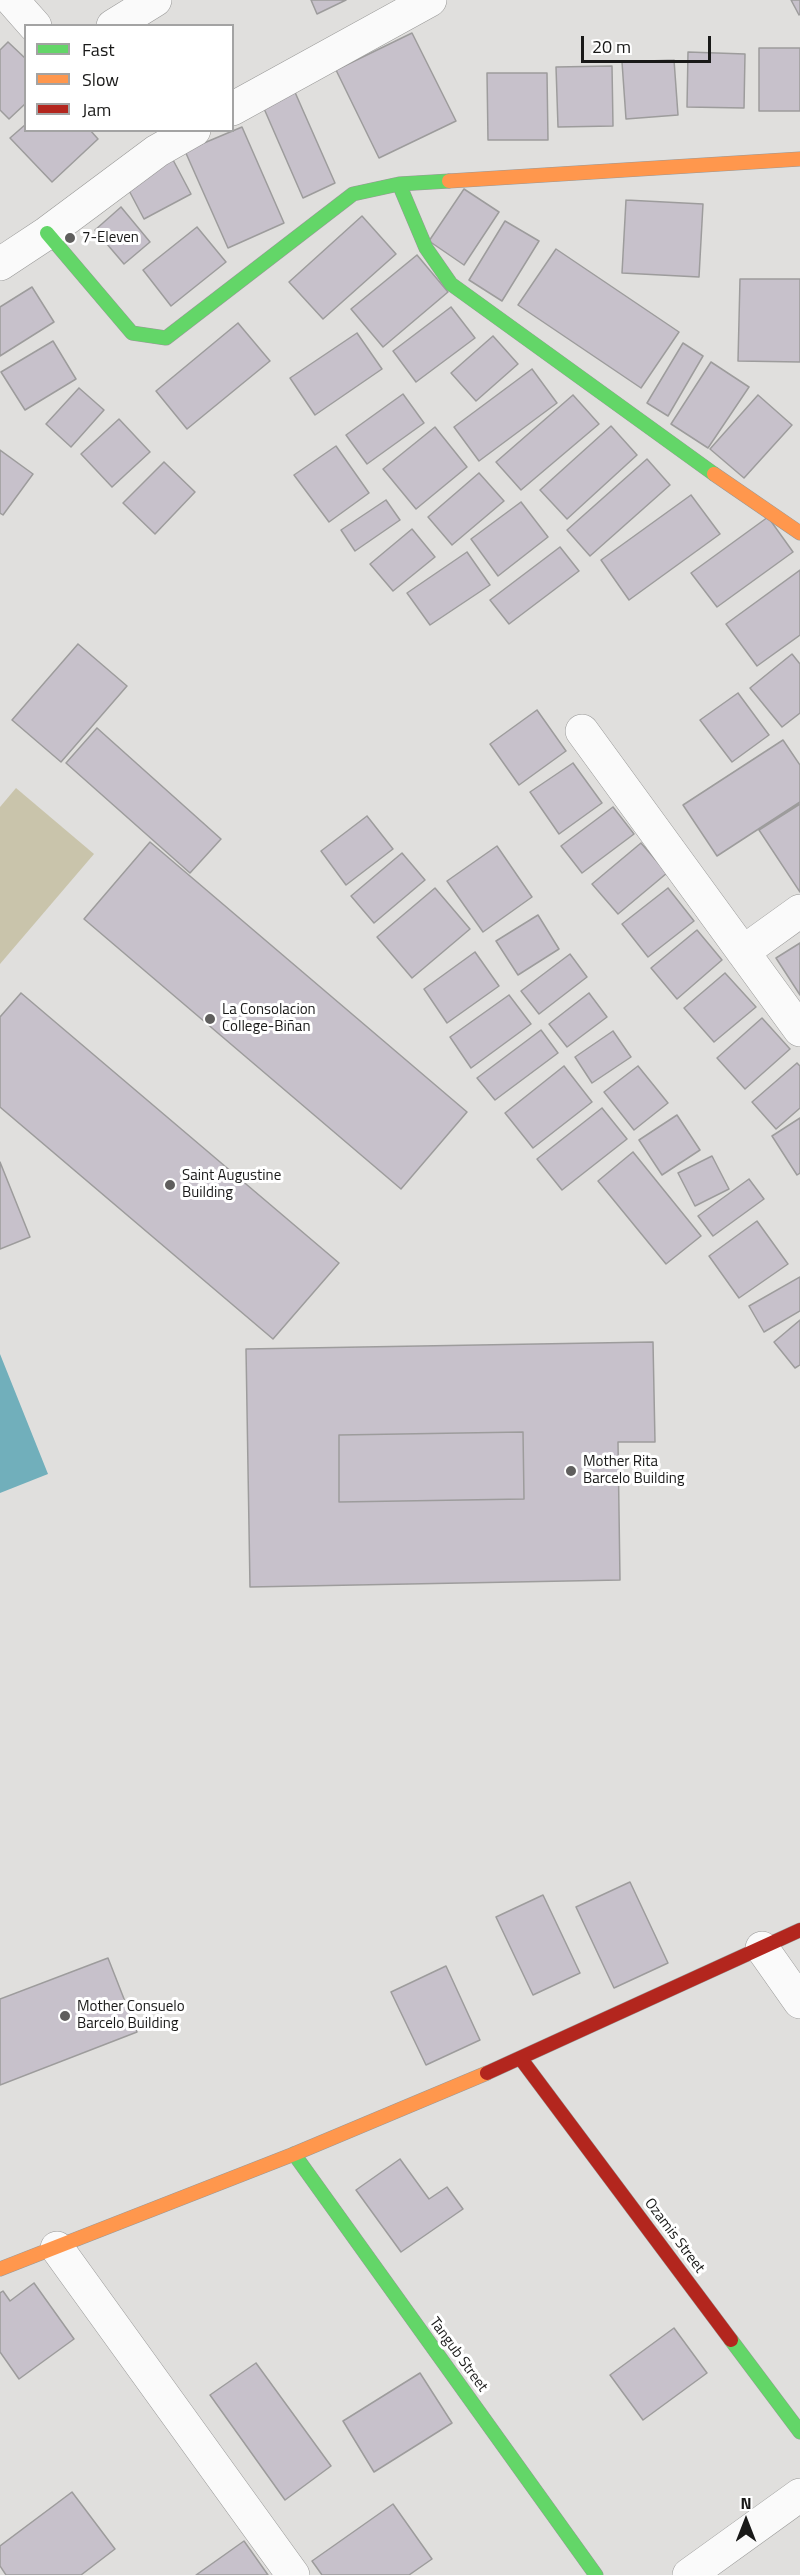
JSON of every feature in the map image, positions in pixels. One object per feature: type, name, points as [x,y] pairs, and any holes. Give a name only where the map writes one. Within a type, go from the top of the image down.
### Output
[{"type":"street","points":[[12,0],[33,24]]},
{"type":"street","points":[[116,24],[155,0]]},
{"type":"street","points":[[234,108],[430,0]]},
{"type":"street","points":[[0,264],[47,233],[146,141],[185,132]]},
{"type":"street","points":[[47,233],[132,333],[166,338],[353,194],[399,184],[800,159]]},
{"type":"street","points":[[399,184],[426,248],[451,284],[733,488],[800,533]]},
{"type":"street","points":[[582,731],[800,1030]]},
{"type":"street","points":[[743,952],[800,910]]},
{"type":"street","points":[[0,2269],[294,2154],[521,2059],[800,1930]]},
{"type":"street","points":[[762,1948],[800,2002]]},
{"type":"street","name":"Ozamis Street","points":[[521,2059],[800,2432]]},
{"type":"street","name":"Tangub Street","points":[[294,2154],[596,2575]]},
{"type":"street","points":[[57,2248],[293,2575]]},
{"type":"street","points":[[689,2575],[800,2495]]},
{"type":"shaded area","points":[[16,788],[94,854],[0,964],[0,807]]},
{"type":"water","points":[[0,1354],[48,1474],[0,1493]]},
{"type":"building","points":[[311,0],[346,0],[317,14]]},
{"type":"building","points":[[791,0],[800,0],[799,15]]},
{"type":"building","points":[[412,33],[456,121],[379,158],[336,70]]},
{"type":"building","points":[[8,42],[24,57],[24,105],[9,119],[0,110],[0,50]]},
{"type":"building","points":[[759,48],[800,48],[800,111],[759,111]]},
{"type":"building","points":[[688,52],[745,54],[744,108],[687,107]]},
{"type":"building","points":[[674,60],[678,115],[626,119],[622,62]]},
{"type":"building","points":[[612,66],[613,126],[558,127],[556,67]]},
{"type":"building","points":[[487,73],[547,73],[548,140],[488,140]]},
{"type":"building","points":[[294,90],[335,183],[303,198],[262,104]]},
{"type":"building","points":[[24,126],[24,132],[92,132],[98,139],[52,182],[10,138]]},
{"type":"building","points":[[242,127],[284,223],[228,248],[185,151]]},
{"type":"building","points":[[172,158],[191,194],[144,219],[125,183]]},
{"type":"building","points":[[464,189],[499,212],[464,265],[429,241]]},
{"type":"building","points":[[626,200],[703,204],[699,277],[622,273]]},
{"type":"building","points":[[121,207],[150,242],[124,264],[95,230]]},
{"type":"building","points":[[362,216],[396,254],[323,319],[289,282]]},
{"type":"building","points":[[505,221],[539,241],[502,301],[469,280]]},
{"type":"building","points":[[197,227],[226,262],[171,306],[143,270]]},
{"type":"building","points":[[556,249],[679,332],[641,388],[518,305]]},
{"type":"building","points":[[417,255],[448,292],[383,347],[351,309]]},
{"type":"building","points":[[740,279],[800,279],[800,362],[738,361]]},
{"type":"building","points":[[32,287],[54,322],[0,356],[0,307]]},
{"type":"building","points":[[451,307],[475,338],[416,382],[393,351]]},
{"type":"building","points":[[238,323],[270,361],[187,429],[156,391]]},
{"type":"building","points":[[357,333],[382,369],[315,415],[290,378]]},
{"type":"building","points":[[493,336],[518,364],[476,401],[451,373]]},
{"type":"building","points":[[53,341],[76,379],[25,410],[1,372]]},
{"type":"building","points":[[683,343],[703,356],[668,416],[647,403]]},
{"type":"building","points":[[711,362],[749,387],[708,448],[671,424]]},
{"type":"building","points":[[532,369],[557,403],[479,461],[454,427]]},
{"type":"building","points":[[79,388],[104,410],[71,447],[46,424]]},
{"type":"building","points":[[403,394],[424,423],[367,464],[346,435]]},
{"type":"building","points":[[573,395],[599,424],[521,490],[496,462]]},
{"type":"building","points":[[758,395],[792,425],[744,478],[710,449]]},
{"type":"building","points":[[119,419],[150,452],[112,487],[81,454]]},
{"type":"building","points":[[611,426],[637,455],[567,519],[540,490]]},
{"type":"building","points":[[435,427],[467,467],[416,509],[383,469]]},
{"type":"building","points":[[336,446],[369,493],[329,522],[294,475]]},
{"type":"building","points":[[0,450],[33,474],[3,515],[0,513]]},
{"type":"building","points":[[647,459],[670,485],[590,556],[567,530]]},
{"type":"building","points":[[164,462],[195,492],[155,534],[123,503]]},
{"type":"building","points":[[479,473],[504,501],[452,545],[428,517]]},
{"type":"building","points":[[691,495],[720,534],[629,600],[601,560]]},
{"type":"building","points":[[386,500],[400,520],[355,551],[341,530]]},
{"type":"building","points":[[521,502],[548,537],[498,576],[471,539]]},
{"type":"building","points":[[768,517],[793,552],[717,607],[691,573]]},
{"type":"building","points":[[412,529],[435,557],[393,591],[370,564]]},
{"type":"building","points":[[560,547],[579,571],[509,624],[490,600]]},
{"type":"building","points":[[467,552],[490,585],[430,625],[407,593]]},
{"type":"building","points":[[800,570],[800,635],[757,666],[726,624]]},
{"type":"building","points":[[78,644],[127,686],[61,762],[12,720]]},
{"type":"building","points":[[792,654],[800,664],[800,713],[782,727],[750,688]]},
{"type":"building","points":[[738,693],[769,735],[732,762],[700,720]]},
{"type":"building","points":[[537,710],[566,751],[519,785],[490,744]]},
{"type":"building","points":[[97,728],[221,839],[190,873],[66,763]]},
{"type":"building","points":[[783,740],[800,765],[800,802],[717,856],[683,805]]},
{"type":"building","points":[[573,763],[602,803],[559,834],[530,792]]},
{"type":"building","points":[[800,804],[800,892],[759,830]]},
{"type":"building","points":[[613,807],[634,834],[582,873],[561,846]]},
{"type":"building","points":[[367,816],[393,849],[346,885],[321,851]]},
{"type":"building","points":[[150,842],[467,1112],[401,1189],[84,919]]},
{"type":"building","points":[[641,843],[667,873],[618,914],[592,884]]},
{"type":"building","points":[[497,846],[532,897],[483,932],[447,881]]},
{"type":"building","points":[[402,853],[425,880],[374,923],[351,896]]},
{"type":"building","points":[[435,888],[470,929],[412,978],[377,937]]},
{"type":"building","points":[[668,888],[694,921],[648,957],[622,924]]},
{"type":"building","points":[[538,915],[559,949],[518,975],[496,941]]},
{"type":"building","points":[[697,930],[722,960],[677,999],[651,968]]},
{"type":"building","points":[[800,943],[800,995],[776,958]]},
{"type":"building","points":[[475,952],[499,986],[447,1023],[424,989]]},
{"type":"building","points":[[570,954],[587,977],[539,1014],[521,991]]},
{"type":"building","points":[[725,973],[756,1007],[714,1042],[684,1008]]},
{"type":"building","name":"Saint Augustine Building","points":[[21,993],[339,1263],[273,1339],[0,1107],[0,1017]]},
{"type":"building","points":[[589,993],[607,1017],[567,1047],[549,1024]]},
{"type":"building","points":[[509,995],[531,1024],[471,1068],[450,1037]]},
{"type":"building","points":[[762,1018],[790,1049],[745,1089],[717,1058]]},
{"type":"building","points":[[541,1030],[558,1053],[495,1100],[477,1078]]},
{"type":"building","points":[[613,1031],[631,1057],[592,1083],[575,1057]]},
{"type":"building","points":[[797,1063],[800,1066],[800,1108],[776,1129],[752,1102]]},
{"type":"building","points":[[564,1066],[592,1102],[533,1148],[505,1113]]},
{"type":"building","points":[[638,1066],[668,1103],[634,1130],[604,1092]]},
{"type":"building","points":[[602,1108],[627,1139],[562,1190],[537,1159]]},
{"type":"building","points":[[677,1115],[700,1150],[662,1175],[639,1140]]},
{"type":"building","points":[[800,1118],[800,1173],[797,1175],[772,1136]]},
{"type":"building","points":[[633,1152],[701,1236],[666,1264],[598,1181]]},
{"type":"building","points":[[712,1156],[729,1189],[695,1206],[678,1173]]},
{"type":"building","points":[[0,1162],[30,1237],[0,1249]]},
{"type":"building","points":[[749,1179],[764,1199],[713,1236],[698,1216]]},
{"type":"building","points":[[757,1221],[788,1264],[739,1298],[709,1256]]},
{"type":"building","points":[[800,1277],[800,1311],[764,1332],[749,1306]]},
{"type":"building","points":[[800,1320],[800,1365],[795,1368],[774,1342]]},
{"type":"building","name":"Mother Rita Barcelo Building","points":[[653,1342],[655,1442],[618,1442],[620,1580],[250,1587],[246,1349]],"holes":[[[523,1432],[524,1499],[339,1502],[339,1435]]]},
{"type":"building","points":[[523,1432],[524,1499],[339,1502],[339,1435]]},
{"type":"building","points":[[630,1882],[668,1963],[614,1988],[576,1907]]},
{"type":"building","points":[[543,1895],[580,1973],[533,1995],[496,1917]]},
{"type":"building","name":"Mother Consuelo Barcelo Building","points":[[108,1958],[137,2032],[0,2085],[0,1999]]},
{"type":"building","points":[[446,1966],[480,2040],[426,2065],[391,1992]]},
{"type":"building","points":[[400,2159],[429,2199],[447,2187],[463,2209],[401,2252],[356,2190]]},
{"type":"building","points":[[34,2283],[74,2339],[19,2379],[0,2352],[0,2293],[3,2291],[10,2301]]},
{"type":"building","points":[[674,2328],[707,2373],[643,2420],[610,2375]]},
{"type":"building","points":[[256,2363],[331,2466],[285,2500],[210,2395]]},
{"type":"building","points":[[420,2373],[452,2423],[374,2472],[343,2421]]},
{"type":"building","points":[[72,2492],[115,2549],[81,2575],[6,2575],[0,2566],[0,2546]]},
{"type":"building","points":[[393,2504],[432,2559],[409,2575],[322,2575],[312,2561]]},
{"type":"building","points":[[244,2541],[268,2575],[196,2575]]},
{"type":"traffic: fast","points":[[47,233],[132,333],[166,338],[353,194],[399,184],[449,181]]},
{"type":"traffic: fast","points":[[399,184],[426,248],[451,284],[714,474]]},
{"type":"traffic: fast","points":[[294,2154],[596,2575]]},
{"type":"traffic: fast","points":[[731,2340],[800,2432]]},
{"type":"traffic: slow","points":[[449,181],[800,159]]},
{"type":"traffic: slow","points":[[714,474],[800,533]]},
{"type":"traffic: slow","points":[[0,2269],[294,2154],[487,2073]]},
{"type":"traffic: jam","points":[[487,2073],[800,1930]]},
{"type":"traffic: jam","points":[[521,2059],[731,2340]]},
{"type":"place","name":"7-Eleven","points":[[70,238]]},
{"type":"place","name":"La Consolacion College-Biñan","points":[[210,1019]]},
{"type":"place","name":"Saint Augustine Building","points":[[170,1185]]},
{"type":"place","name":"Mother Rita Barcelo Building","points":[[571,1471]]},
{"type":"place","name":"Mother Consuelo Barcelo Building","points":[[65,2016]]}]
